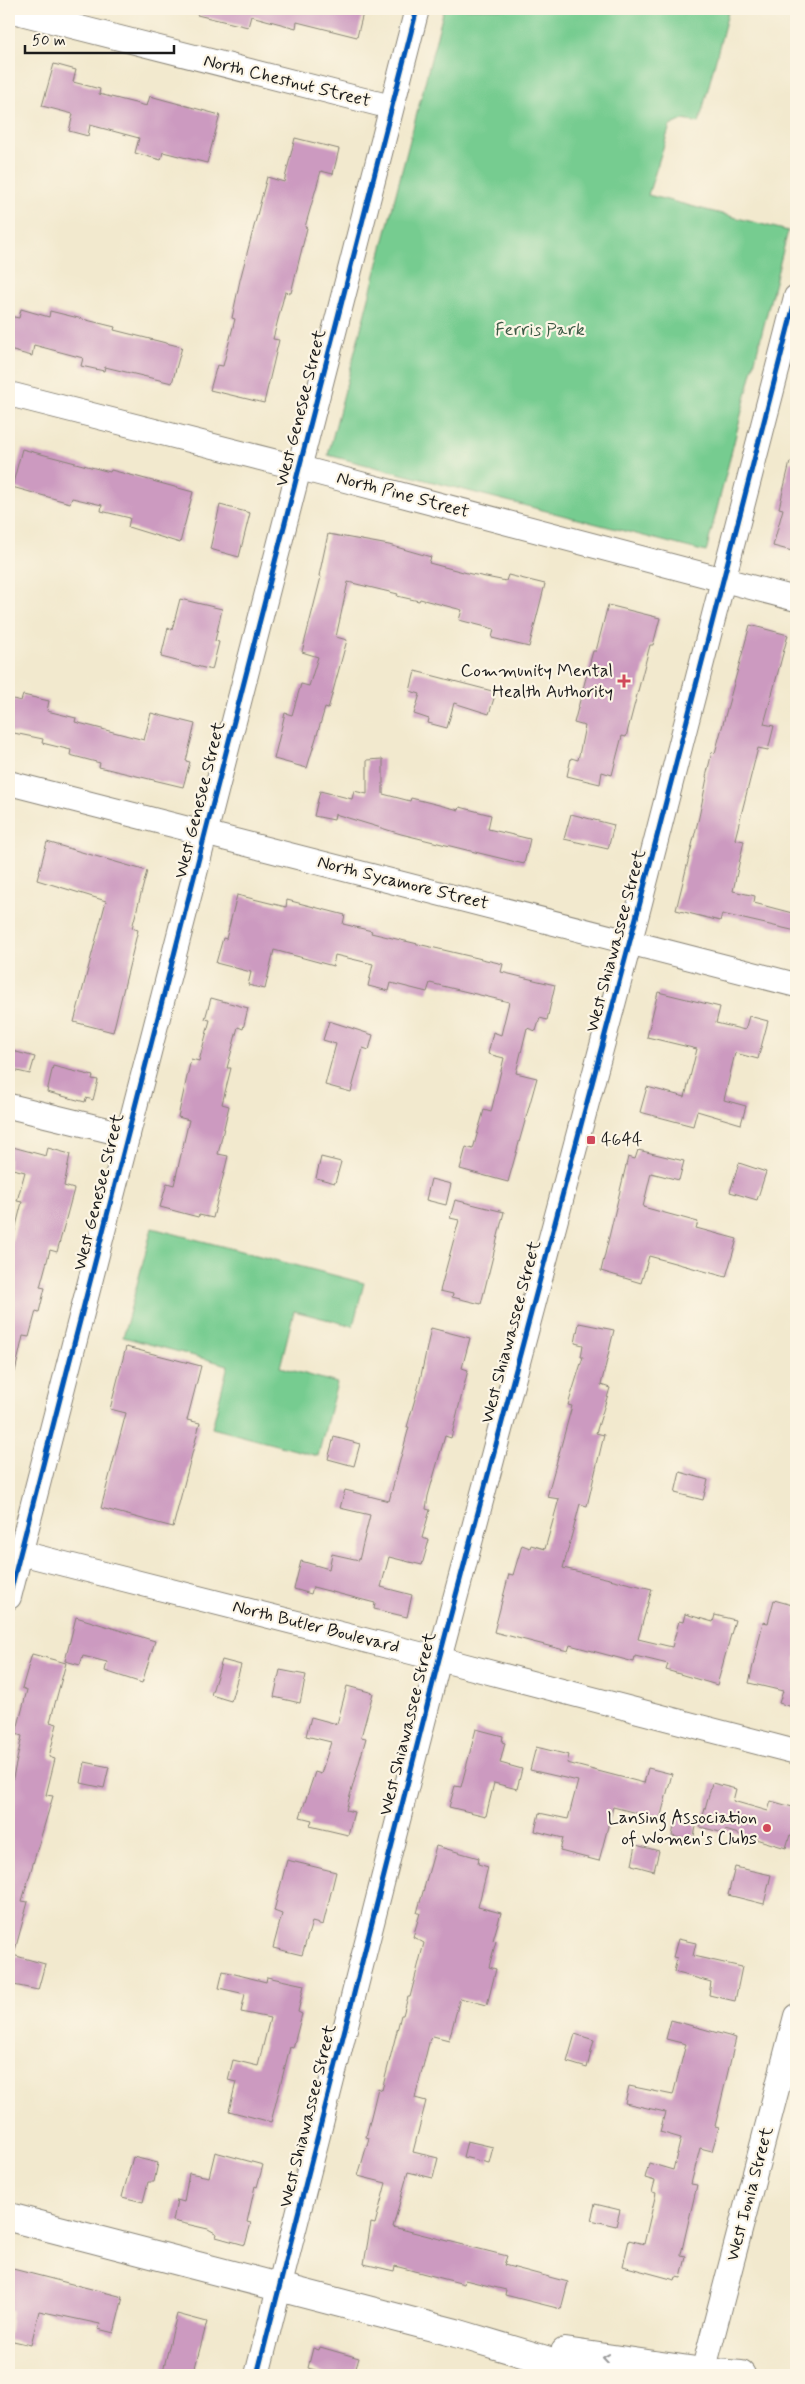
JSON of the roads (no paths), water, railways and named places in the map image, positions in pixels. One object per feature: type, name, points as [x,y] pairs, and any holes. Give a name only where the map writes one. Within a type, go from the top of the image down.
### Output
[{"type":"main road","points":[[9,2217],[467,2336],[596,2375]]},
{"type":"main road","points":[[467,2336],[703,2372],[741,2375]]},
{"type":"street","name":"West Genesee Street","points":[[9,1598],[15,1551],[128,1136],[417,9]]},
{"type":"street","name":"North Chestnut Street","points":[[9,10],[391,107]]},
{"type":"street","name":"West Shiawassee Street","points":[[257,2375],[438,1659],[725,581],[796,297]]},
{"type":"street","name":"North Pine Street","points":[[9,394],[300,468],[796,599]]},
{"type":"street","name":"North Sycamore Street","points":[[9,783],[796,985]]},
{"type":"street","points":[[9,1106],[128,1136]]},
{"type":"street","name":"North Butler Boulevard","points":[[15,1551],[796,1752]]},
{"type":"street","name":"West Ionia Street","points":[[703,2372],[796,2016]]},
{"type":"place","name":"Community Mental Health Authority","points":[[624,681]]},
{"type":"place","name":"4644","points":[[591,1140]]},
{"type":"place","name":"Lansing Association of Women's Clubs","points":[[767,1828]]},
{"type":"park label","name":"Ferris Park","points":[[540,330]]}]
